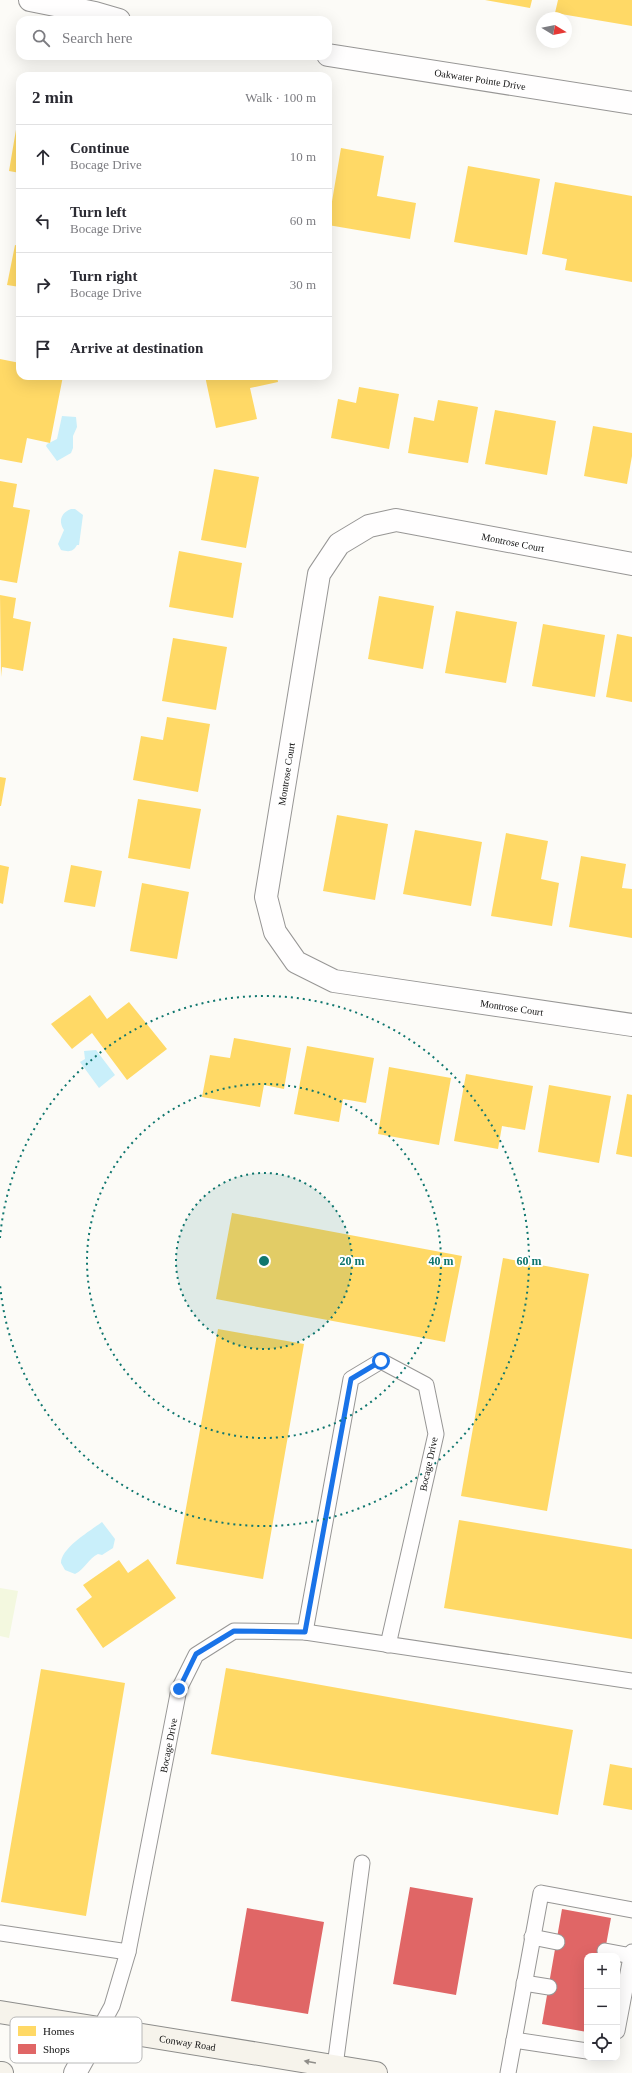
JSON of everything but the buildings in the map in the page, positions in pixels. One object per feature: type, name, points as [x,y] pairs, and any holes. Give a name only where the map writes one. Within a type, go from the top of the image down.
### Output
[{"type":"main road","name":"Conway Road","points":[[0,2012],[31,2017]]},
{"type":"main road","name":"Conway Road","points":[[142,2035],[376,2073]]},
{"type":"street","points":[[30,0],[106,16]]},
{"type":"street","name":"Oakwater Pointe Drive","points":[[332,56],[632,103]]},
{"type":"street","name":"Montrose Court","points":[[632,564],[396,520],[369,526],[339,544],[319,574],[266,897],[275,932],[296,962],[334,981],[632,1025]]},
{"type":"street","points":[[75,2073],[81,2063]]},
{"type":"lane","name":"Bocage Drive","points":[[305,1632],[351,1379],[381,1361],[426,1385],[436,1434],[388,1645]]},
{"type":"lane","name":"Bocage Drive","points":[[106,2017],[112,2006],[128,1952],[179,1689],[196,1654],[234,1631],[305,1632],[632,1681]]},
{"type":"lane","points":[[335,2066],[362,1863]]},
{"type":"lane","points":[[508,2073],[541,1893],[632,1910]]},
{"type":"lane","points":[[0,1933],[128,1952]]},
{"type":"lane","points":[[532,1938],[557,1942]]},
{"type":"lane","points":[[605,1951],[632,1954],[620,1999]]},
{"type":"lane","points":[[524,1983],[549,1987]]},
{"type":"lane","points":[[514,2040],[584,2052]]},
{"type":"green space","points":[[0,1588],[18,1591],[9,1638],[0,1636]]},
{"type":"water","points":[[62,416],[76,417],[77,427],[73,436],[73,448],[71,453],[57,461],[46,446],[57,439]]},
{"type":"water","points":[[71,509],[75,509],[83,515],[79,545],[70,551],[66,551],[61,550],[58,544],[64,530],[61,520],[63,515]]},
{"type":"water","points":[[96,1050],[115,1075],[99,1088],[80,1062],[85,1059],[84,1051]]},
{"type":"water","points":[[102,1522],[115,1539],[113,1548],[102,1555],[98,1554],[95,1556],[75,1574],[65,1570],[61,1563],[62,1557],[77,1540]]},
{"type":"route","points":[[179,1689],[196,1654],[234,1631],[305,1632],[351,1379],[381,1361]]}]
